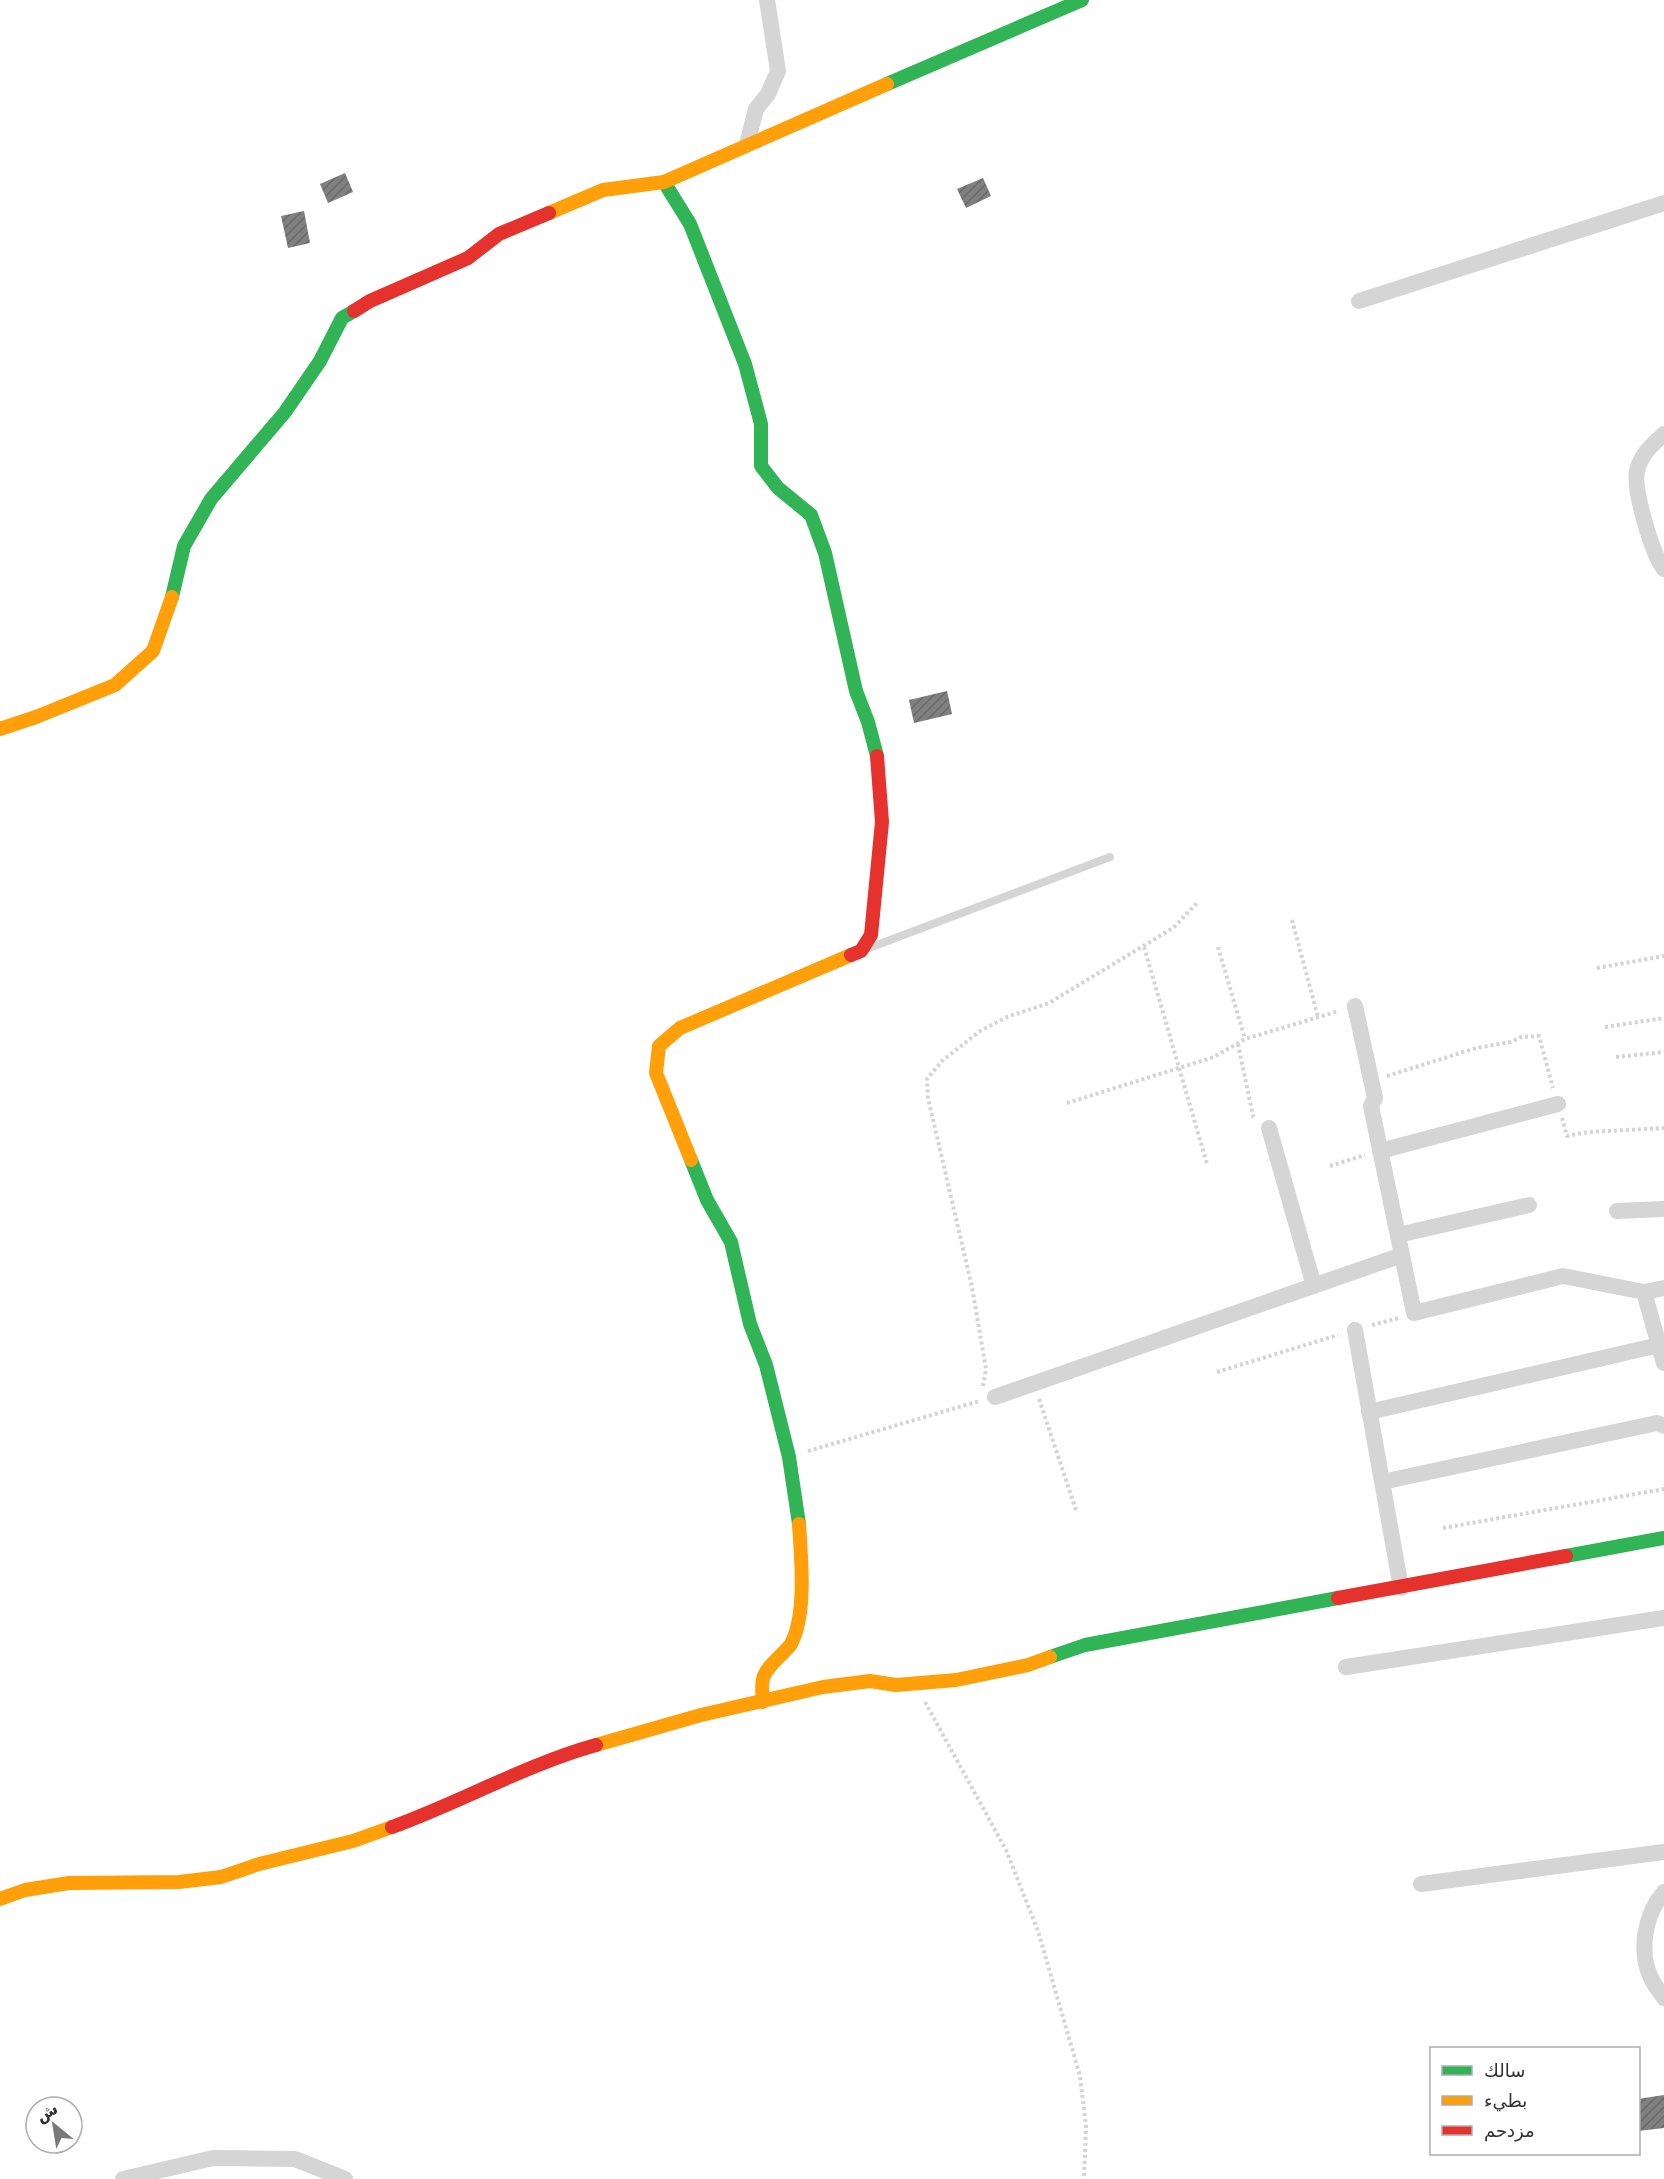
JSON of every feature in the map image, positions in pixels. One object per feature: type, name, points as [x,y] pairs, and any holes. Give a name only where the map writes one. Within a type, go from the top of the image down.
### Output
[{"type":"street","points":[[747,144],[756,109],[768,94],[778,71],[766,0]]},
{"type":"street","points":[[0,729],[115,685],[153,651],[170,605],[184,546],[211,500],[285,412],[320,362],[342,318],[370,302],[468,258],[499,234],[603,190],[664,182],[1082,0]]},
{"type":"street","points":[[664,182],[690,224],[745,364],[761,424],[761,466],[778,488],[811,514],[825,553],[856,691],[877,755],[882,822],[871,935],[861,951],[680,1028],[659,1046],[656,1073],[707,1200],[731,1242],[750,1324],[766,1365],[789,1457],[798,1515],[802,1570],[798,1623],[791,1645],[769,1667],[761,1681],[763,1701]]},
{"type":"street","points":[[1359,300],[1664,203]]},
{"type":"street","points":[[1664,434],[1645,451],[1636,472],[1647,527],[1658,561],[1664,569]]},
{"type":"street","points":[[1355,1006],[1374,1098],[1371,1106],[1414,1313],[1563,1276],[1644,1292],[1664,1288]]},
{"type":"street","points":[[1380,1151],[1558,1104]]},
{"type":"street","points":[[1269,1128],[1314,1286]]},
{"type":"street","points":[[1398,1235],[1529,1205]]},
{"type":"street","points":[[1617,1211],[1664,1209]]},
{"type":"street","points":[[986,1394],[1034,1384],[1402,1255]]},
{"type":"street","points":[[1644,1292],[1664,1363]]},
{"type":"street","points":[[1355,1330],[1401,1588]]},
{"type":"street","points":[[1370,1412],[1659,1344]]},
{"type":"street","points":[[1382,1482],[1657,1423],[1664,1426]]},
{"type":"street","points":[[0,1899],[25,1890],[69,1883],[178,1882],[222,1877],[258,1864],[353,1841],[409,1821],[557,1756],[701,1715],[823,1687],[870,1681],[896,1685],[956,1680],[1028,1665],[1085,1645],[1664,1538]]},
{"type":"street","points":[[1346,1667],[1664,1618]]},
{"type":"street","points":[[1421,1884],[1664,1852]]},
{"type":"street","points":[[1664,1892],[1648,1918],[1644,1949],[1650,1977],[1664,1998]]},
{"type":"street","points":[[123,2179],[213,2158],[295,2159],[345,2179]]},
{"type":"lane","points":[[861,951],[1110,857]]},
{"type":"path","points":[[986,1394],[986,1369],[972,1287],[928,1098],[927,1079],[942,1061],[980,1030],[1007,1017],[1049,1003],[1173,928],[1198,902]]},
{"type":"path","points":[[1292,920],[1318,1017]]},
{"type":"path","points":[[1144,947],[1207,1164]]},
{"type":"path","points":[[1218,947],[1245,1039]]},
{"type":"path","points":[[1597,968],[1664,956]]},
{"type":"path","points":[[1067,1103],[1214,1057],[1245,1039],[1355,1006]]},
{"type":"path","points":[[1605,1027],[1664,1018]]},
{"type":"path","points":[[1371,1081],[1476,1048],[1511,1042],[1521,1037],[1539,1036],[1567,1136],[1588,1132],[1664,1128]]},
{"type":"path","points":[[1238,1044],[1253,1116],[1269,1128]]},
{"type":"path","points":[[1616,1057],[1664,1052]]},
{"type":"path","points":[[1330,1166],[1380,1151]]},
{"type":"path","points":[[1217,1372],[1414,1313]]},
{"type":"path","points":[[1034,1384],[1076,1510]]},
{"type":"path","points":[[789,1457],[976,1402],[986,1394]]},
{"type":"path","points":[[976,1402],[986,1394]]},
{"type":"path","points":[[1443,1528],[1664,1489]]},
{"type":"path","points":[[915,1683],[1006,1850],[1038,1931],[1080,2076],[1086,2126],[1084,2179]]},
{"type":"building","points":[[345,173],[353,192],[328,203],[320,184]]},
{"type":"building","points":[[983,178],[991,196],[966,208],[957,189]]},
{"type":"building","points":[[304,211],[310,243],[288,248],[281,216]]},
{"type":"building","points":[[947,691],[952,714],[914,723],[909,700]]},
{"type":"building","points":[[1664,2095],[1664,2128],[1640,2131],[1640,2099]]},
{"type":"traffic: fast","points":[[887,84],[1082,0]]},
{"type":"traffic: fast","points":[[664,182],[690,224],[745,364],[761,424],[761,466],[778,488],[811,515],[825,553],[856,691],[868,722],[877,756]]},
{"type":"traffic: fast","points":[[172,597],[184,546],[211,499],[285,412],[320,361],[342,318],[354,311]]},
{"type":"traffic: fast","points":[[691,1160],[707,1200],[731,1242],[750,1324],[766,1365],[789,1457],[799,1524]]},
{"type":"traffic: fast","points":[[1566,1556],[1664,1538]]},
{"type":"traffic: fast","points":[[1050,1657],[1085,1645],[1338,1598]]},
{"type":"traffic: slow","points":[[549,213],[603,190],[664,182],[887,84]]},
{"type":"traffic: slow","points":[[0,729],[115,685],[153,651],[172,597]]},
{"type":"traffic: slow","points":[[691,1160],[656,1073],[659,1046],[680,1028],[851,955]]},
{"type":"traffic: slow","points":[[763,1702],[764,1675],[791,1644],[796,1632],[802,1585],[799,1524]]},
{"type":"traffic: slow","points":[[596,1745],[701,1715],[823,1687],[870,1681],[896,1685],[956,1680],[1028,1665],[1050,1657]]},
{"type":"traffic: slow","points":[[0,1899],[25,1890],[69,1883],[179,1882],[221,1877],[259,1864],[353,1841],[392,1827]]},
{"type":"traffic: jam","points":[[354,311],[370,301],[468,258],[499,234],[549,213]]},
{"type":"traffic: jam","points":[[851,955],[861,951],[871,935],[882,822],[877,756]]},
{"type":"traffic: jam","points":[[1338,1598],[1566,1556]]},
{"type":"traffic: jam","points":[[392,1827],[518,1773],[596,1745]]}]
